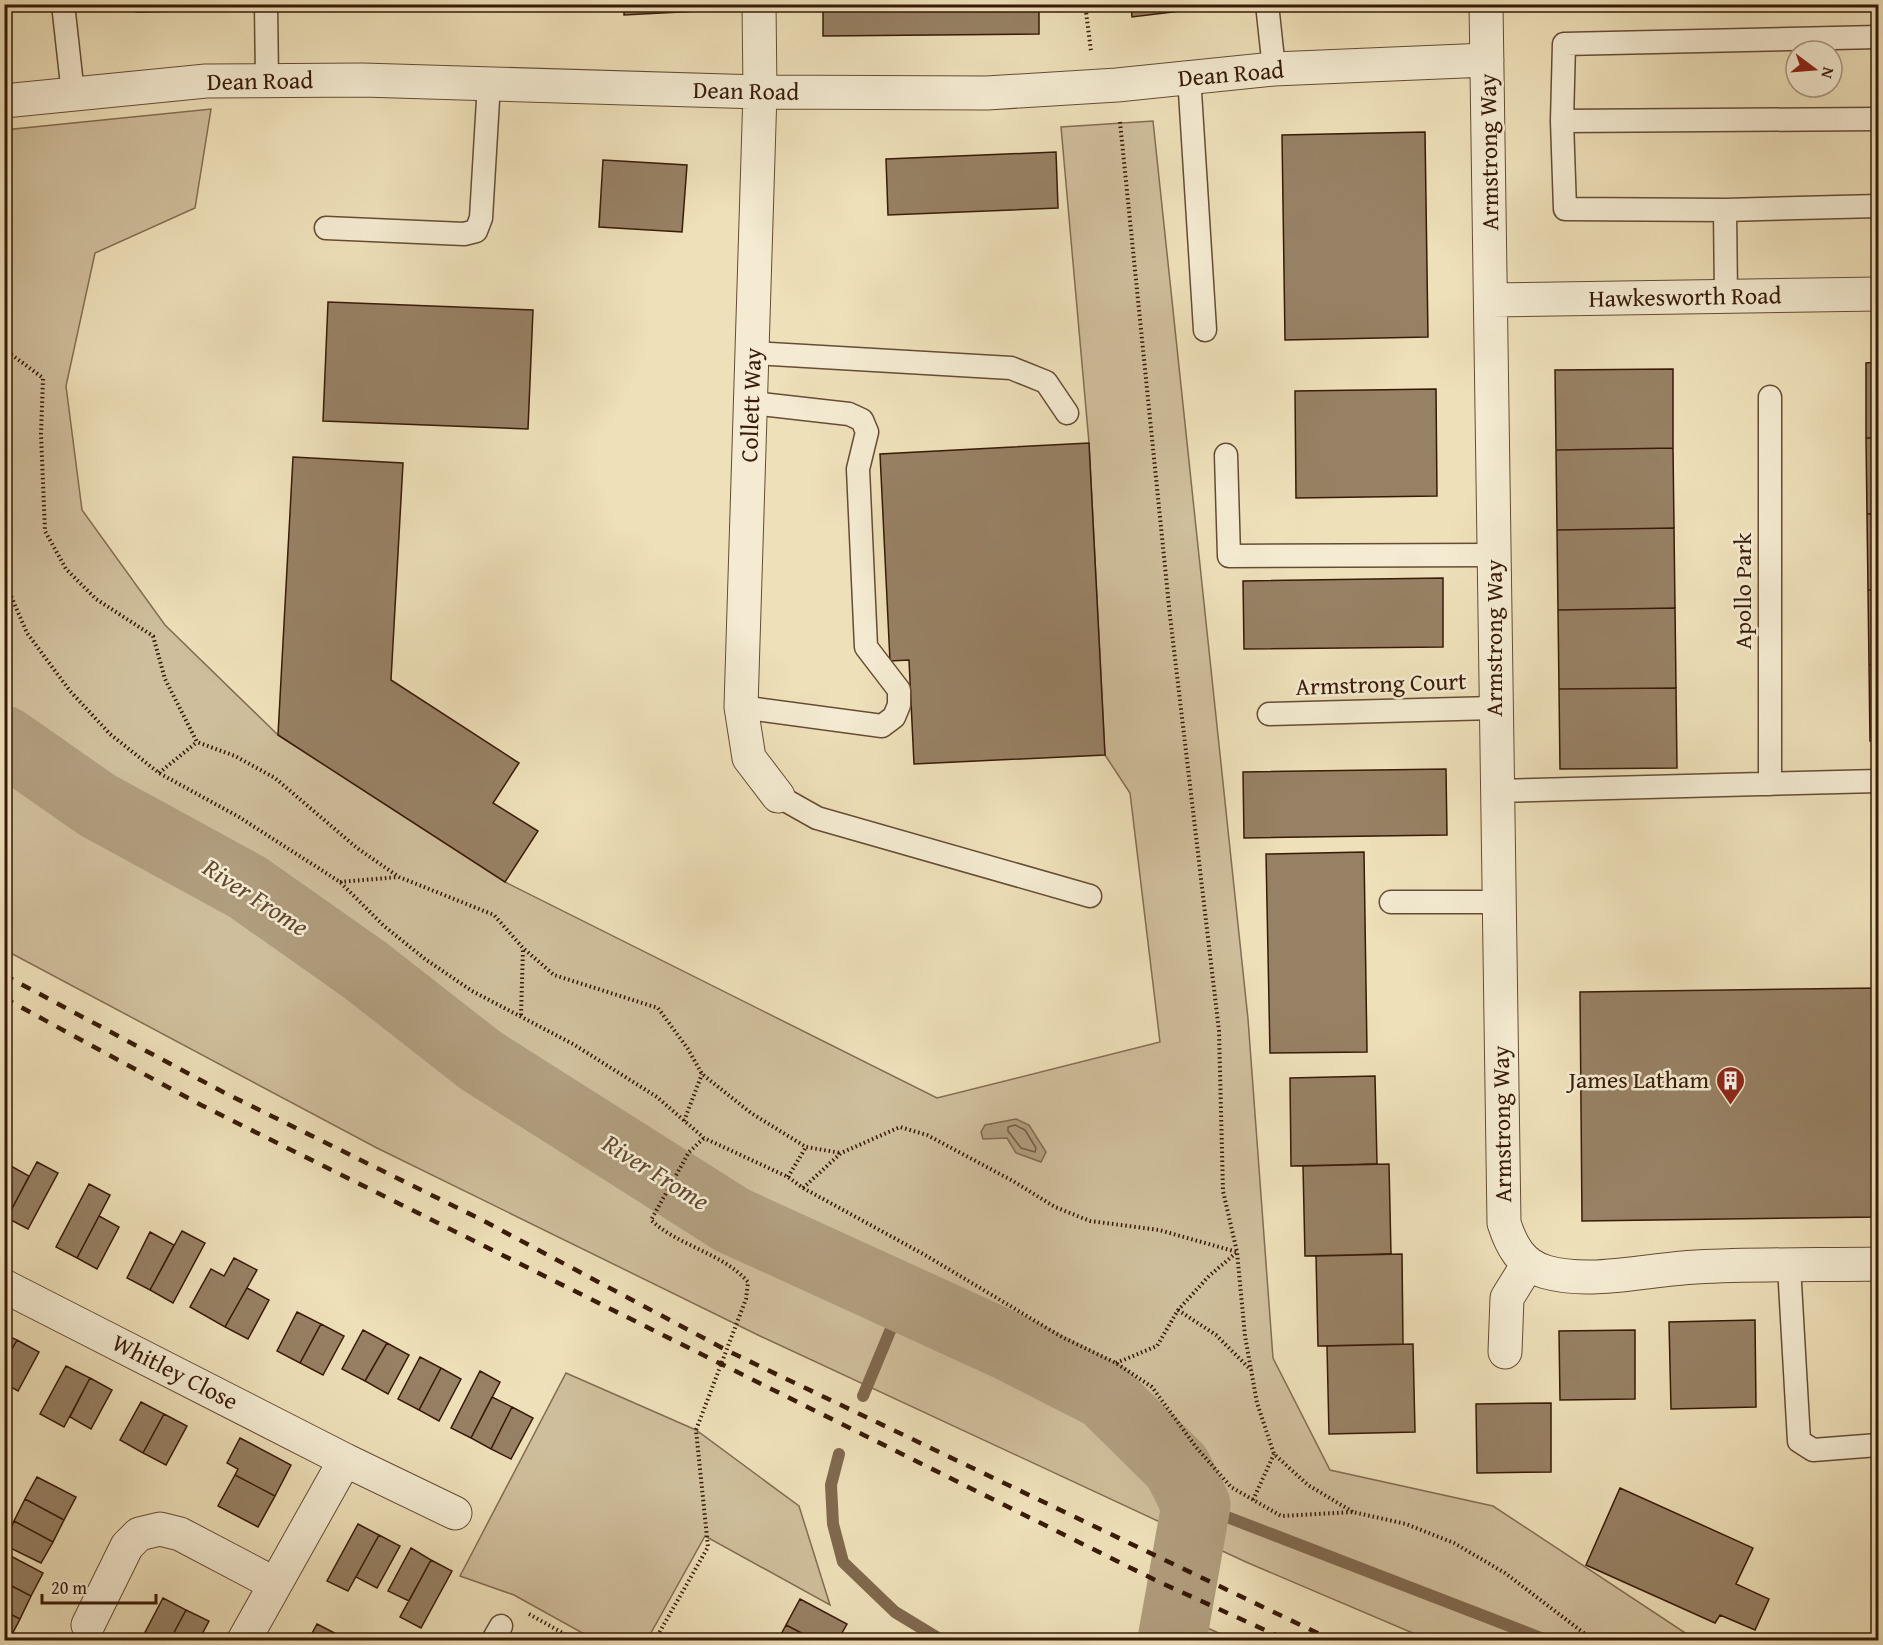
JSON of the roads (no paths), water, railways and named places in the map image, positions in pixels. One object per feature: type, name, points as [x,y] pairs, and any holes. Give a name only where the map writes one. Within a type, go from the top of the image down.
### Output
[{"type":"street","name":"Collett Way","points":[[759,4],[760,92],[741,707],[749,758],[778,796]]},
{"type":"street","name":"Armstrong Way","points":[[1486,4],[1494,708],[1504,1223],[1512,1246],[1528,1264]]},
{"type":"street","name":"Dean Road","points":[[4,101],[206,81],[363,80],[760,92],[987,93],[1117,85],[1274,69],[1487,60]]},
{"type":"street","name":"Hawkesworth Road","points":[[1491,300],[1878,294]]},
{"type":"street","points":[[1505,1352],[1507,1298],[1528,1264],[1546,1272],[1630,1276],[1694,1267],[1878,1264]]},
{"type":"street","name":"Whitley Close","points":[[4,1286],[345,1460],[455,1513]]},
{"type":"street","points":[[244,1641],[345,1460]]},
{"type":"street","points":[[88,1625],[127,1546],[139,1534],[160,1529],[180,1534],[274,1584]]},
{"type":"lane","points":[[63,4],[73,94]]},
{"type":"lane","points":[[266,4],[267,81]]},
{"type":"lane","points":[[1267,4],[1274,69]]},
{"type":"lane","points":[[1878,37],[1564,44],[1562,121],[1565,209],[1725,210],[1878,206]]},
{"type":"lane","points":[[1189,76],[1205,330]]},
{"type":"lane","points":[[326,228],[464,234],[477,231],[481,218],[489,83]]},
{"type":"lane","points":[[1562,121],[1878,119]]},
{"type":"lane","points":[[1725,210],[1726,297]]},
{"type":"lane","points":[[753,353],[1011,368],[1046,382],[1067,413]]},
{"type":"lane","name":"Apollo Park","points":[[1770,397],[1770,784]]},
{"type":"lane","points":[[741,707],[882,726],[894,717],[899,705],[899,690],[866,647],[858,469],[867,432],[862,420],[849,414],[752,403]]},
{"type":"lane","points":[[1226,455],[1229,556],[1493,555]]},
{"type":"lane","name":"Armstrong Court","points":[[1269,714],[1494,708]]},
{"type":"lane","points":[[1496,791],[1878,781]]},
{"type":"lane","points":[[778,796],[818,818],[1090,896]]},
{"type":"lane","points":[[1391,902],[1498,902]]},
{"type":"lane","points":[[1789,1266],[1799,1442],[1813,1450],[1878,1445]]},
{"type":"water","points":[[1016,1119],[1029,1125],[1046,1152],[1041,1162],[1016,1153],[1007,1138],[983,1139],[981,1132],[985,1125]]},
{"type":"waterway","name":"River Frome","points":[[4,740],[97,805],[247,887],[365,970],[480,1060],[732,1220],[1008,1346],[1104,1395],[1177,1467],[1196,1505],[1172,1640]]},
{"type":"waterway","points":[[863,1396],[903,1300]]},
{"type":"waterway","points":[[839,1454],[831,1485],[833,1524],[843,1562],[895,1612],[941,1640]]},
{"type":"waterway","points":[[1196,1505],[1546,1640]]},
{"type":"railway","points":[[4,975],[223,1092],[482,1220],[728,1351],[1332,1640]]},
{"type":"railway","points":[[4,998],[201,1105],[1157,1581],[1287,1640]]},
{"type":"place","name":"James Latham","points":[[1730,1106]]}]
